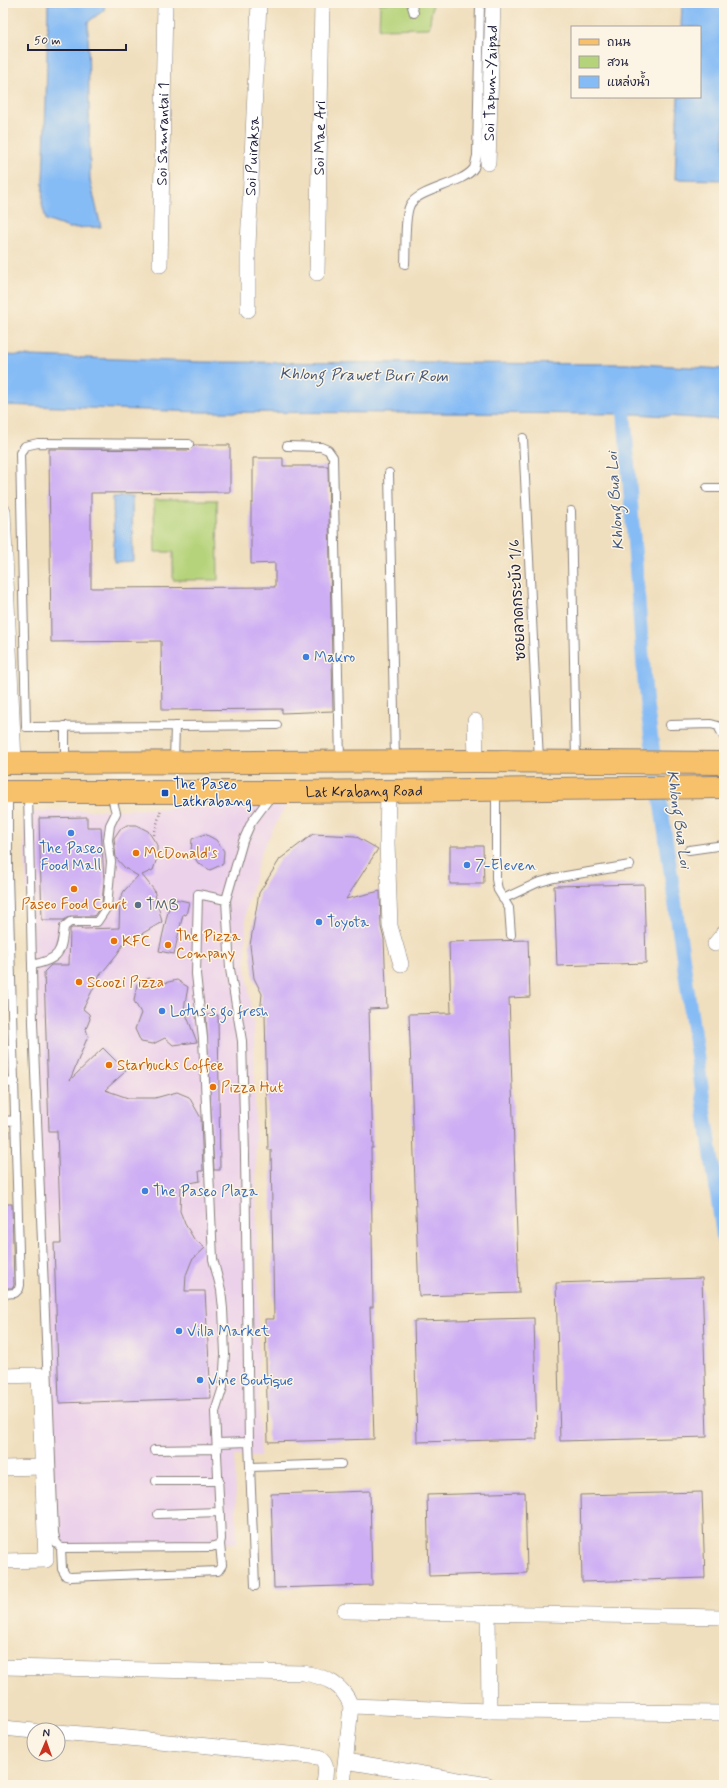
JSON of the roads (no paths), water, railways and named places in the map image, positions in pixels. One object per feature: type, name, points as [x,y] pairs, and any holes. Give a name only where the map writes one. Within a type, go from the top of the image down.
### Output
[{"type":"main road","name":"Lat Krabang Road","points":[[8,763],[395,763],[476,761],[720,763]]},
{"type":"main road","points":[[265,763],[268,792]]},
{"type":"main road","name":"Lat Krabang Road","points":[[13,792],[388,791],[724,786]]},
{"type":"street","name":"Soi Samrantai 1","points":[[160,265],[165,3]]},
{"type":"street","name":"Soi Puiraksa","points":[[248,310],[248,246],[259,3]]},
{"type":"street","name":"Soi Mae Ari","points":[[317,273],[322,3]]},
{"type":"street","name":"Soi Tapun-Yaipad","points":[[488,163],[494,3]]},
{"type":"street","points":[[3,511],[8,763]]},
{"type":"street","points":[[475,721],[476,761]]},
{"type":"street","points":[[388,791],[387,843],[390,926],[401,964]]},
{"type":"street","points":[[3,1376],[39,1375],[46,1560],[3,1561]]},
{"type":"street","points":[[3,1468],[42,1466]]},
{"type":"street","points":[[344,1611],[724,1617]]},
{"type":"street","points":[[488,1613],[488,1711]]},
{"type":"street","points":[[3,1667],[304,1673],[316,1675],[330,1680],[341,1688],[348,1697],[351,1706],[343,1785]]},
{"type":"street","points":[[351,1706],[488,1711],[724,1713]]},
{"type":"street","points":[[3,1728],[26,1730]]},
{"type":"street","points":[[66,1733],[318,1757],[324,1761],[326,1766],[324,1785]]},
{"type":"street","points":[[346,1761],[488,1785]]},
{"type":"lane","points":[[410,3],[414,13]]},
{"type":"lane","points":[[405,264],[408,213],[410,204],[466,175],[474,168],[476,156],[480,3]]},
{"type":"lane","name":"ซอยลาดกระบัง 1/6","points":[[523,438],[539,762]]},
{"type":"lane","points":[[188,444],[38,443],[25,446],[20,453],[26,727],[277,725]]},
{"type":"lane","points":[[287,446],[321,447],[328,450],[333,457],[340,763]]},
{"type":"lane","points":[[389,473],[395,763]]},
{"type":"lane","points":[[707,488],[724,488]]},
{"type":"lane","points":[[571,511],[576,762]]},
{"type":"lane","points":[[670,725],[711,724],[718,726],[724,737]]},
{"type":"lane","points":[[65,726],[66,763]]},
{"type":"lane","points":[[174,762],[175,726]]},
{"type":"lane","points":[[496,790],[496,879],[498,890],[509,908],[511,935]]},
{"type":"lane","points":[[32,965],[42,963],[57,956],[61,949],[64,927],[70,922],[97,922],[107,907],[111,862],[108,840],[110,825],[116,813],[110,791]]},
{"type":"lane","points":[[13,792],[32,965],[33,1023],[54,1533],[56,1542],[61,1548],[62,1569],[66,1576],[218,1571],[222,1565],[220,1544],[218,1446],[215,1412],[223,1387],[224,1375],[223,1309],[221,1290],[213,1259],[203,1038],[196,974],[198,894],[226,900]]},
{"type":"lane","points":[[3,1294],[15,1293],[19,1289],[20,1285],[15,1082],[6,876],[6,852],[13,792]]},
{"type":"lane","points":[[255,1586],[249,1442],[242,1041],[230,968],[226,900],[243,841],[251,823],[268,800],[268,792]]},
{"type":"lane","points":[[689,850],[724,845]]},
{"type":"lane","points":[[503,899],[537,883],[554,878],[630,865]]},
{"type":"lane","points":[[3,1083],[15,1082]]},
{"type":"lane","points":[[3,1121],[15,1120]]},
{"type":"lane","points":[[154,1450],[218,1446],[249,1442]]},
{"type":"lane","points":[[250,1467],[341,1464]]},
{"type":"lane","points":[[156,1481],[219,1481]]},
{"type":"lane","points":[[158,1514],[220,1512]]},
{"type":"lane","points":[[61,1548],[210,1547],[220,1544]]},
{"type":"water","points":[[48,3],[105,3],[104,10],[88,22],[90,180],[101,227],[69,228],[46,220],[42,204]]},
{"type":"water","points":[[682,3],[724,3],[724,180],[675,179],[678,98],[701,98],[701,26],[681,26]]},
{"type":"water","name":"Khlong Prawet Buri Rom","points":[[3,355],[201,362],[639,364],[724,369],[724,420],[637,414],[200,412],[3,405]]},
{"type":"water","points":[[132,496],[133,561],[114,562],[113,497]]},
{"type":"waterway","name":"Khlong Bua Loi","points":[[623,397],[646,701],[724,1243]]},
{"type":"place","name":"Makro","points":[[306,657]]},
{"type":"place","name":"The Paseo Latkrabang","points":[[165,793]]},
{"type":"place","name":"The Paseo Food Mall","points":[[71,833]]},
{"type":"place","name":"McDonald's","points":[[136,853]]},
{"type":"place","name":"7-Eleven","points":[[467,865]]},
{"type":"place","name":"Paseo Food Court","points":[[74,889]]},
{"type":"place","name":"TMB","points":[[138,905]]},
{"type":"place","name":"Toyota","points":[[319,922]]},
{"type":"place","name":"KFC","points":[[114,941]]},
{"type":"place","name":"The Pizza Company","points":[[168,945]]},
{"type":"place","name":"Scoozi Pizza","points":[[79,982]]},
{"type":"place","name":"Lotus's go fresh","points":[[162,1011]]},
{"type":"place","name":"Starbucks Coffee","points":[[109,1065]]},
{"type":"place","name":"Pizza Hut","points":[[213,1087]]},
{"type":"place","name":"The Paseo Plaza","points":[[145,1191]]},
{"type":"place","name":"Villa Market","points":[[179,1331]]},
{"type":"place","name":"Vine Boutique","points":[[200,1380]]}]
